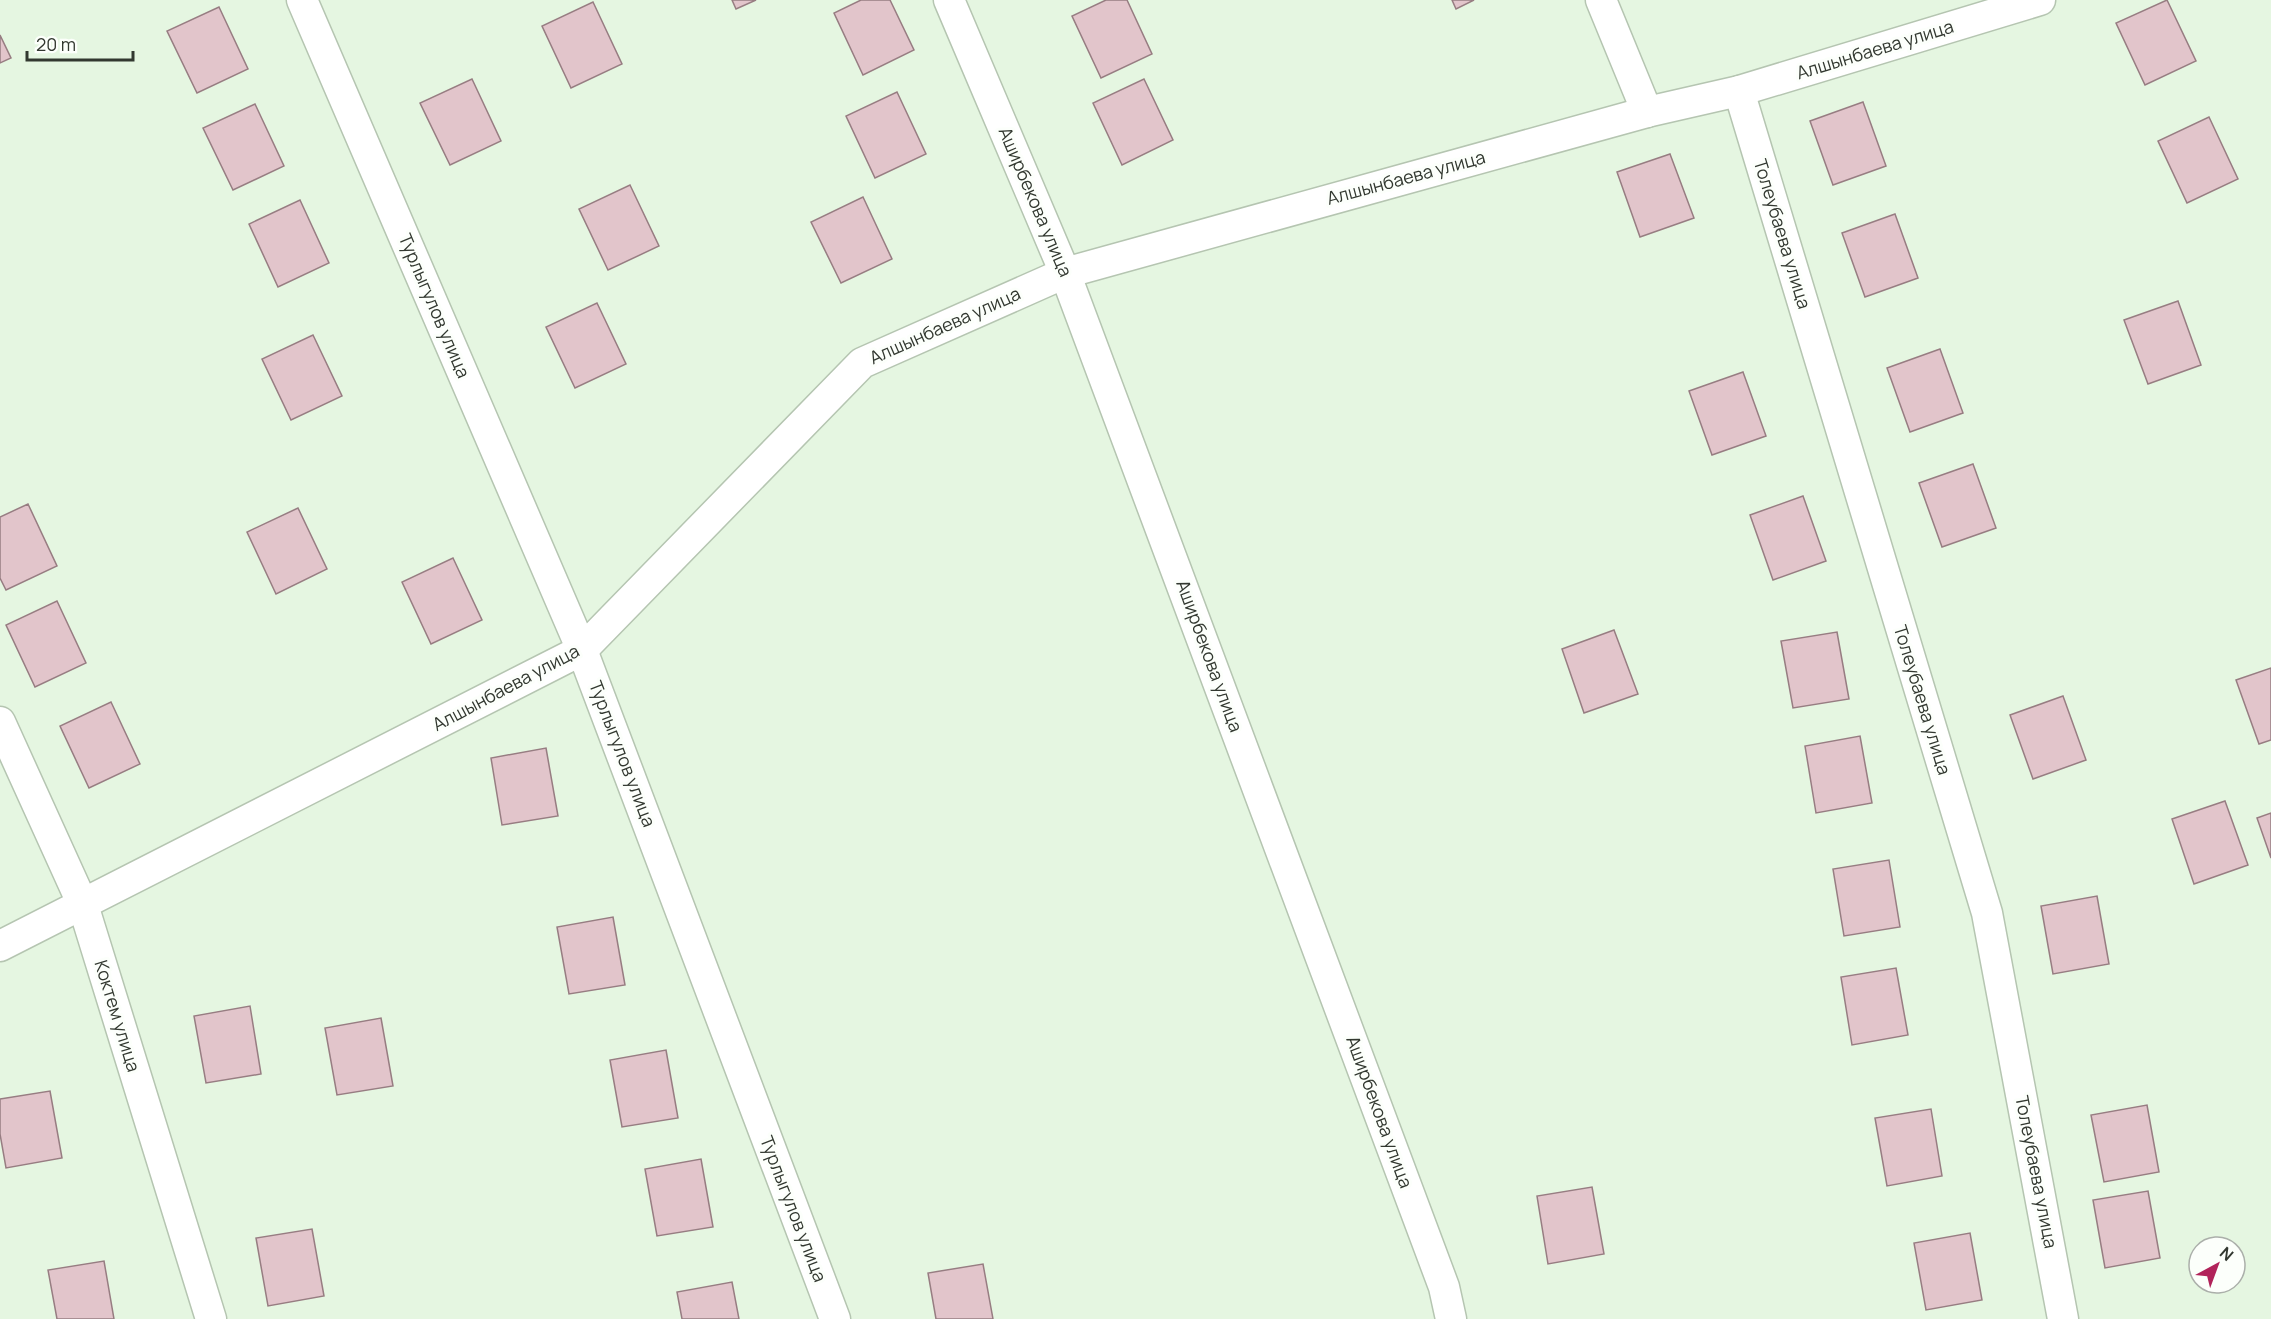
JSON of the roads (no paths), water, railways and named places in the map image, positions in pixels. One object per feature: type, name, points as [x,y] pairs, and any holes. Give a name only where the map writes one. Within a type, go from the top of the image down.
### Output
[{"type":"street","name":"Турлыгулов улица","points":[[303,0],[582,650],[835,1319]]},
{"type":"street","name":"Аширбекова улица","points":[[949,0],[1065,273],[1440,1276],[1451,1319]]},
{"type":"street","points":[[1601,0],[1647,112]]},
{"type":"street","name":"Алшынбаева улица","points":[[0,946],[582,650],[862,363],[1065,273],[1647,112],[1739,91],[2040,0]]},
{"type":"street","name":"Толеубаева улица","points":[[1739,91],[1987,913],[2063,1319]]},
{"type":"street","name":"Коктем улица","points":[[0,722],[83,905],[211,1319]]}]
